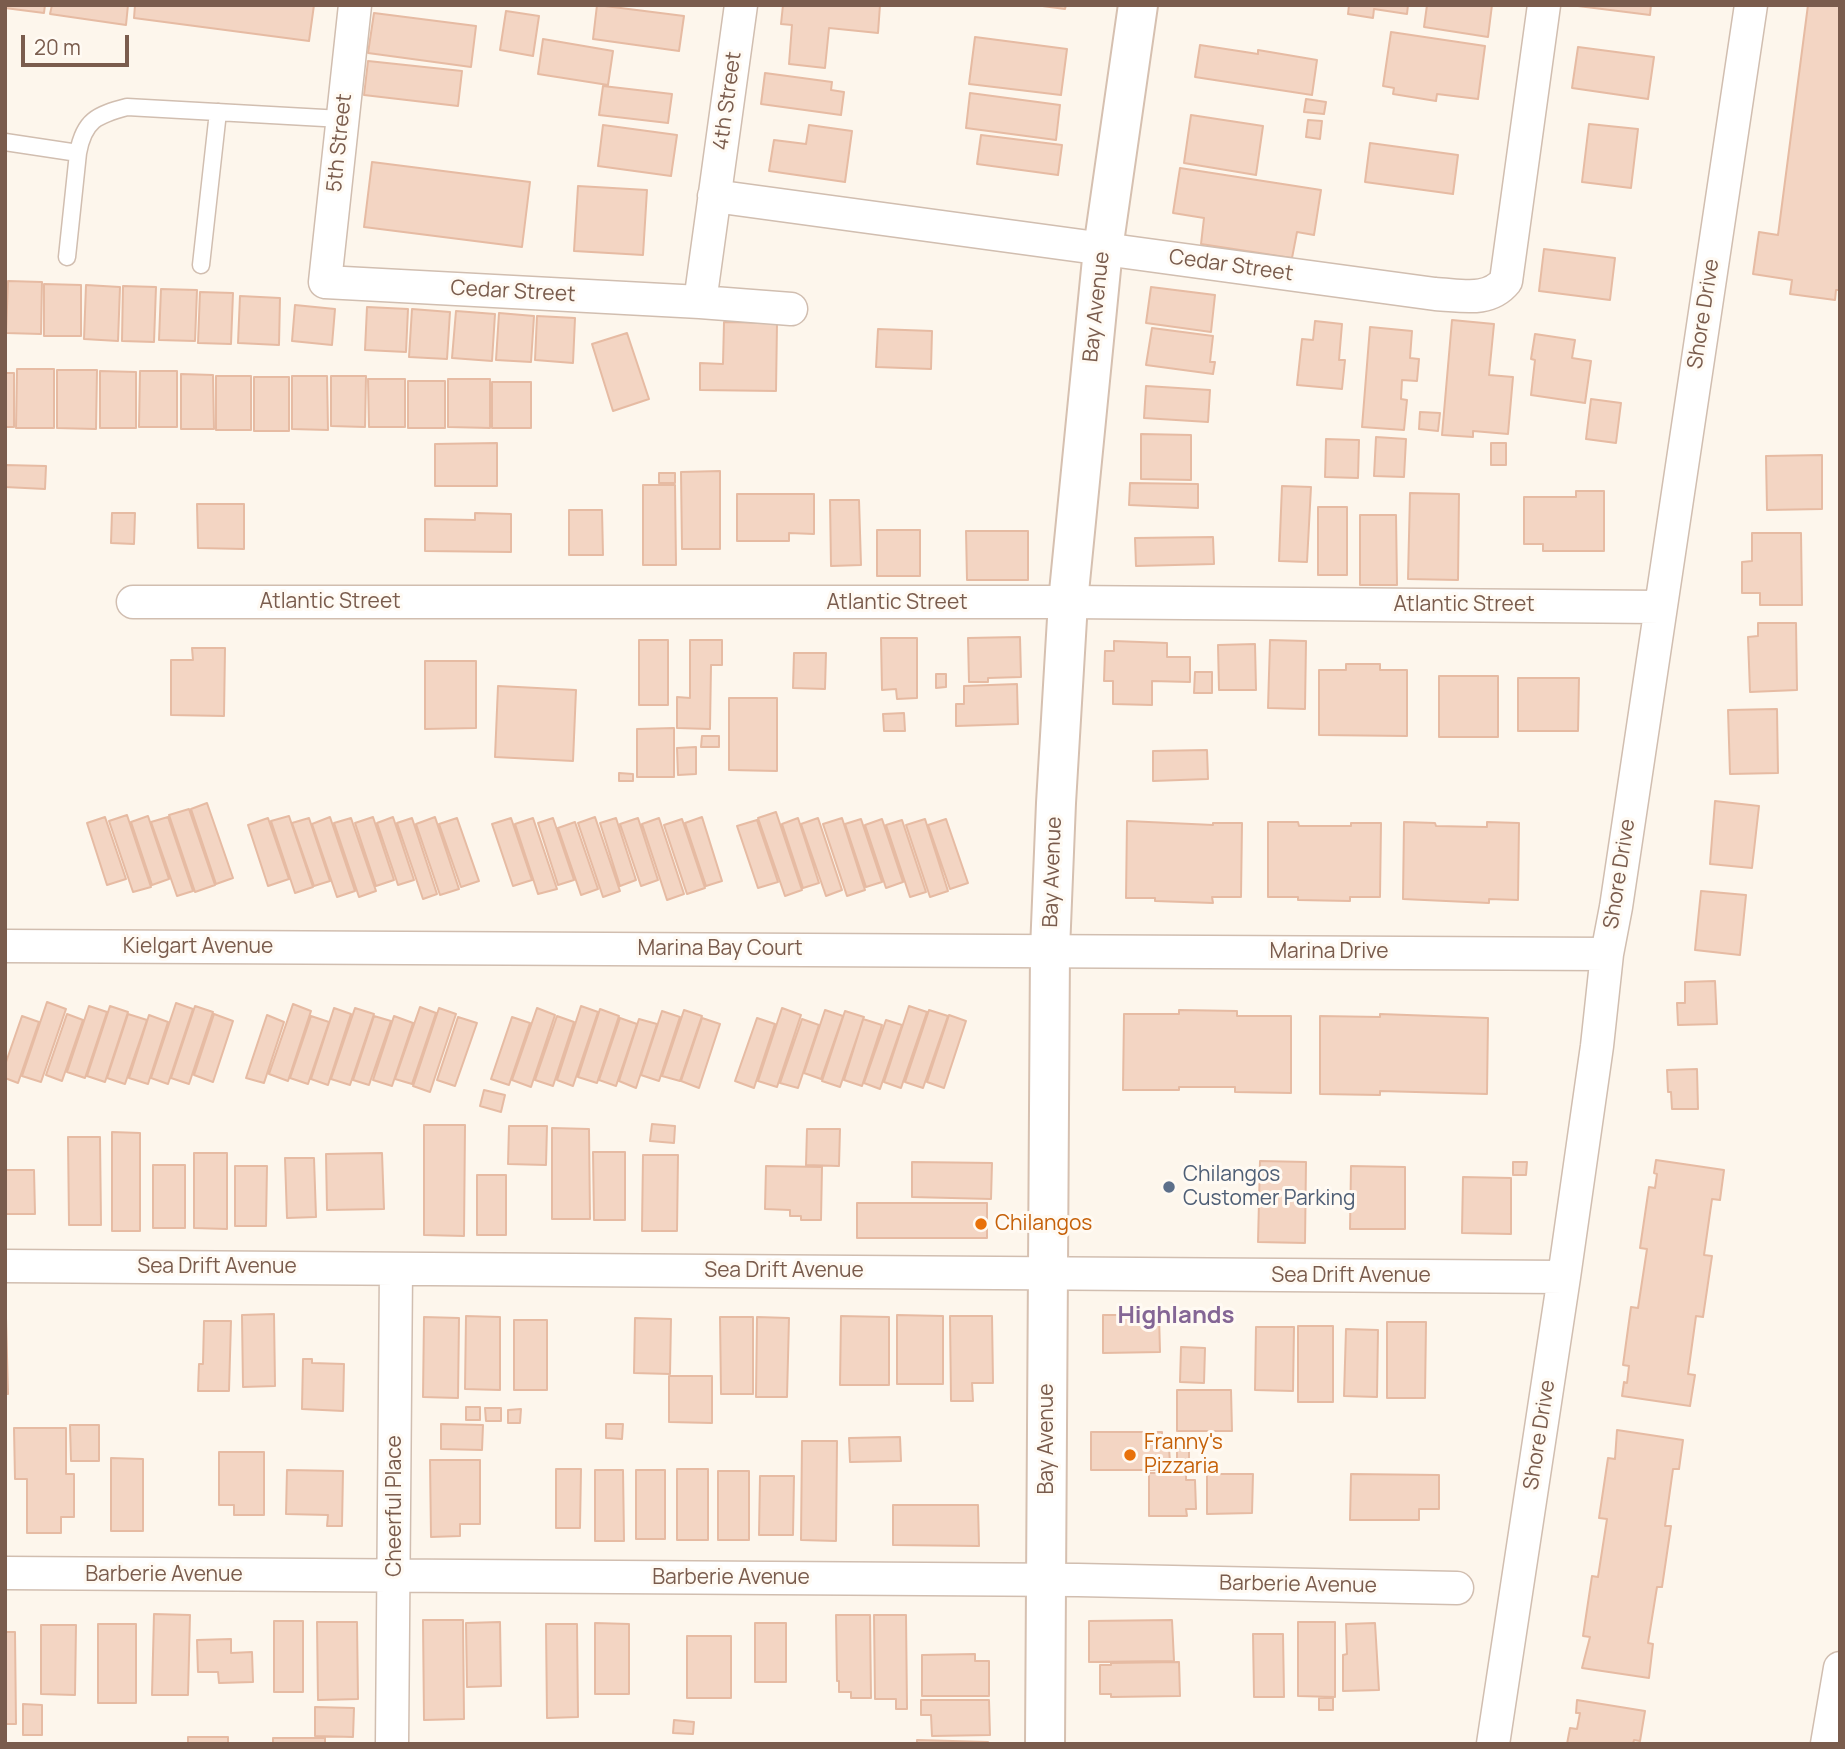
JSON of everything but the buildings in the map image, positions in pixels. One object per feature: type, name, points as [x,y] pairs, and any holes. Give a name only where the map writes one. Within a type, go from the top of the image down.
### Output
[{"type":"street","name":"5th Street","points":[[325,282],[355,5]]},
{"type":"street","name":"4th Street","points":[[700,302],[741,5]]},
{"type":"street","name":"Bay Avenue","points":[[1045,1744],[1050,950],[1056,803],[1068,602],[1102,249],[1138,5]]},
{"type":"street","name":"Cedar Street","points":[[714,196],[1435,293],[1482,296],[1497,291],[1506,281],[1544,5]]},
{"type":"street","name":"Shore Drive","points":[[1493,1744],[1564,1277],[1597,1046],[1607,954],[1751,5]]},
{"type":"street","name":"Cedar Street","points":[[325,282],[791,309]]},
{"type":"street","name":"Atlantic Street","points":[[133,603],[1068,602],[1660,607]]},
{"type":"street","name":"Kielgart Avenue","points":[[5,946],[391,947]]},
{"type":"street","name":"Marina Bay Court","points":[[391,947],[1050,950]]},
{"type":"street","name":"Marina Drive","points":[[1050,950],[1607,954]]},
{"type":"street","name":"Sea Drift Avenue","points":[[5,1266],[1564,1277]]},
{"type":"street","name":"Cheerful Place","points":[[392,1744],[396,1269]]},
{"type":"street","name":"Barberie Avenue","points":[[5,1573],[1078,1580],[1457,1588]]},
{"type":"street","points":[[1827,1744],[1840,1668]]},
{"type":"lane","points":[[67,257],[81,134],[98,115],[127,107],[342,119]]},
{"type":"lane","points":[[201,265],[218,112]]},
{"type":"lane","points":[[5,142],[78,153]]},
{"type":"place","name":"Chilangos Customer Parking","points":[[1169,1187]]},
{"type":"place","name":"Chilangos","points":[[981,1224]]},
{"type":"place","name":"Franny's Pizzaria","points":[[1130,1455]]},
{"type":"district","name":"Highlands","points":[[1176,1316]]}]
